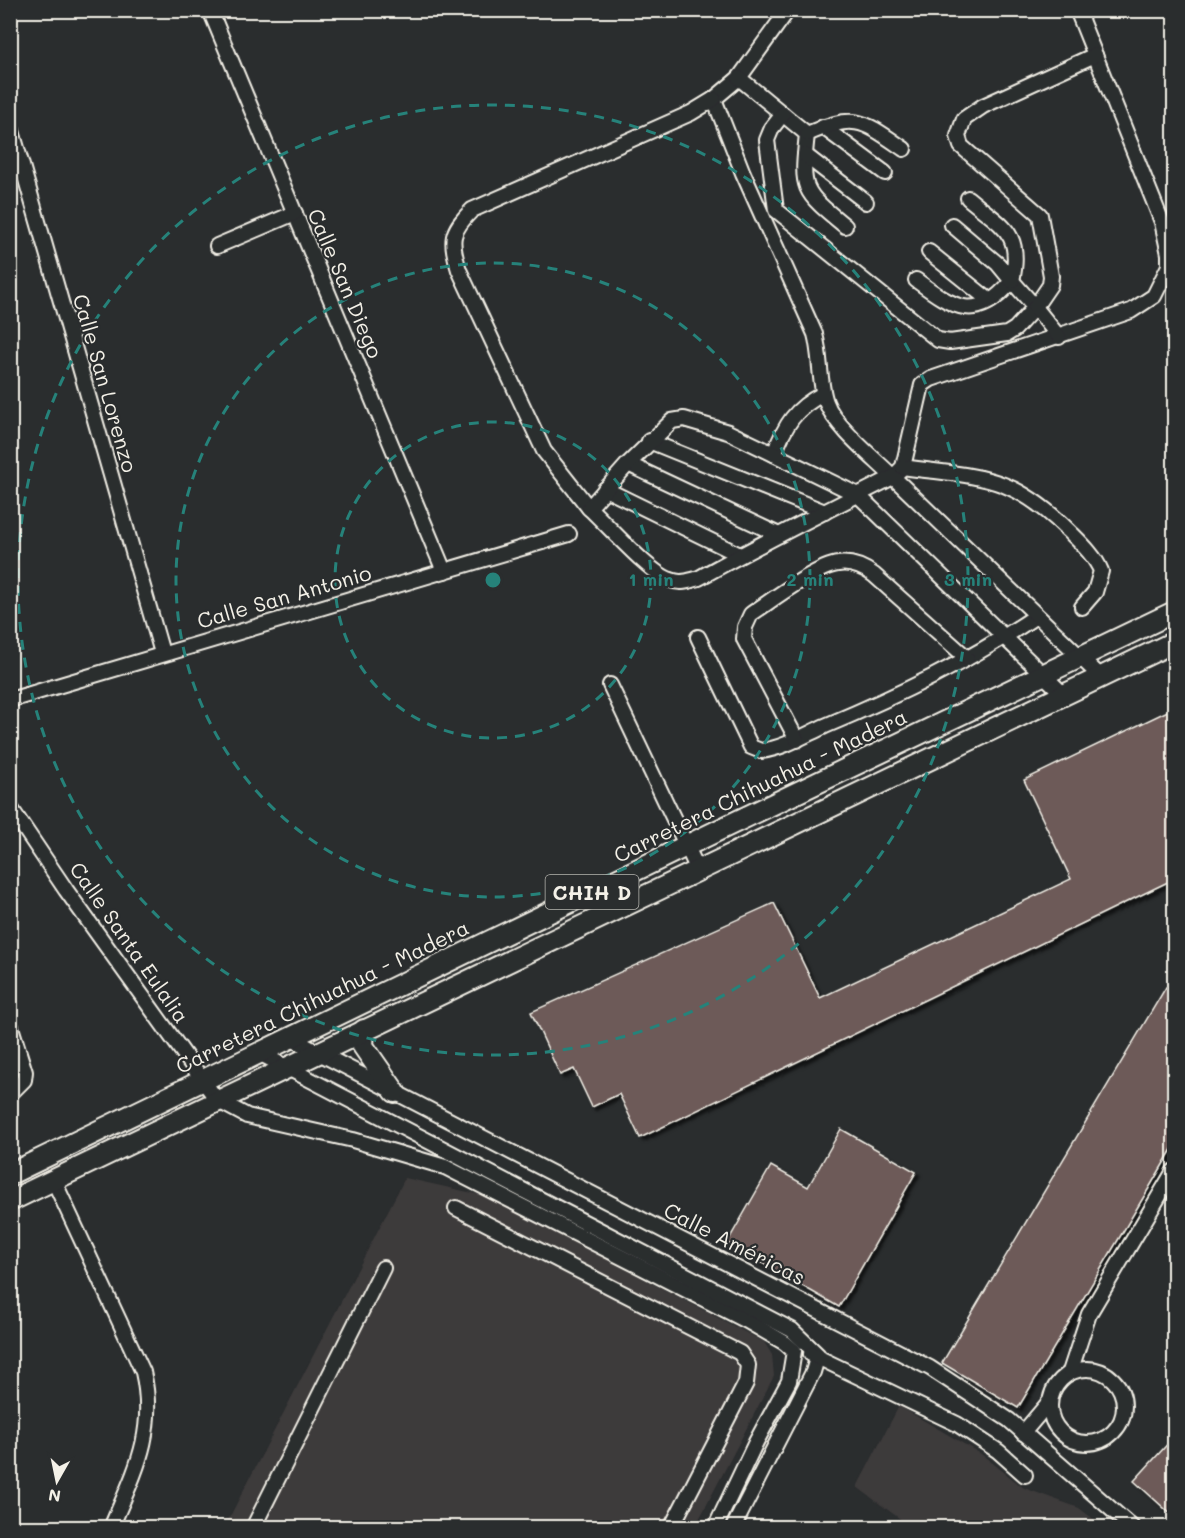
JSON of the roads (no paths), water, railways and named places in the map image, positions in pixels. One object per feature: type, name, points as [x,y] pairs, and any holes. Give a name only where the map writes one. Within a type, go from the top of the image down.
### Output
[{"type":"highway","name":"Carretera Chihuahua - Madera","points":[[10,1174],[1174,612]]},
{"type":"highway","name":"CHIH D","points":[[10,1201],[1174,642]]},
{"type":"highway","points":[[866,760],[864,776],[877,786]]},
{"type":"highway","points":[[816,783],[832,789],[836,805]]},
{"type":"highway","points":[[364,1030],[363,1046],[395,1092]]},
{"type":"street","name":"Calle San Diego","points":[[210,10],[444,571]]},
{"type":"street","points":[[788,10],[739,78],[714,99],[691,113],[471,210],[459,223],[453,235],[453,248],[459,270],[544,451],[589,508],[662,576],[678,582],[699,578],[893,477],[903,467],[922,385],[931,379],[1059,337],[1144,304],[1154,296],[1169,266],[1162,222],[1077,10]]},
{"type":"street","points":[[783,114],[772,128],[767,140],[776,210],[938,340],[950,342],[1007,334],[1015,330],[1050,285],[1042,220],[1036,209],[961,146],[958,136],[959,127],[964,119],[983,106],[1095,55]]},
{"type":"street","points":[[739,78],[807,134]]},
{"type":"street","points":[[714,99],[743,173],[815,334],[820,352],[823,394],[836,419],[1101,677]]},
{"type":"street","points":[[807,134],[844,121],[857,121],[868,124],[904,149]]},
{"type":"street","name":"Calle San Lorenzo","points":[[10,124],[162,653]]},
{"type":"street","points":[[823,127],[885,173]]},
{"type":"street","points":[[807,134],[804,182],[807,190],[845,226]]},
{"type":"street","points":[[805,155],[866,202]]},
{"type":"street","points":[[916,280],[947,303],[958,307],[990,301],[1012,281],[1016,249],[1011,235],[968,198]]},
{"type":"street","points":[[217,246],[295,213]]},
{"type":"street","points":[[952,225],[998,264],[1059,337]]},
{"type":"street","points":[[929,252],[990,301]]},
{"type":"street","points":[[774,454],[792,416],[809,401],[823,394]]},
{"type":"street","points":[[589,508],[649,441],[672,421],[684,419],[728,432],[858,495],[1006,636],[1063,694]]},
{"type":"street","points":[[649,441],[825,512]]},
{"type":"street","points":[[628,464],[779,535]]},
{"type":"street","points":[[903,467],[969,473],[1001,482],[1044,509],[1081,544],[1101,571],[1095,592],[1082,607]]},
{"type":"street","points":[[605,489],[740,555]]},
{"type":"street","name":"Calle San Antonio","points":[[10,699],[569,534]]},
{"type":"street","points":[[797,740],[744,639],[745,627],[751,614],[828,566],[846,563],[863,568],[874,575],[968,658]]},
{"type":"street","points":[[698,637],[752,747],[757,751],[767,751],[797,740],[905,691],[968,658],[1036,616]]},
{"type":"street","points":[[610,685],[698,870]]},
{"type":"street","name":"Calle Santa Eulalia","points":[[10,807],[217,1100]]},
{"type":"street","points":[[10,1024],[25,1072],[24,1080],[10,1094]]},
{"type":"street","name":"Calle Américas","points":[[290,1038],[920,1363],[957,1385],[1023,1433],[1133,1527]]},
{"type":"street","points":[[259,1053],[792,1330],[818,1355]]},
{"type":"street","points":[[217,1100],[247,1116],[353,1140],[445,1167],[747,1321],[785,1342],[794,1351],[818,1355],[957,1424],[998,1451],[1025,1475]]},
{"type":"street","points":[[1070,1372],[1083,1369],[1095,1370],[1107,1374],[1116,1383],[1122,1394],[1124,1406],[1122,1418],[1116,1429],[1107,1437],[1096,1442],[1072,1440],[1054,1424],[1050,1413],[1050,1401],[1053,1390],[1070,1372],[1089,1314],[1174,1171]]},
{"type":"street","points":[[54,1181],[143,1372],[148,1395],[147,1433],[141,1456],[111,1527]]},
{"type":"street","points":[[456,1209],[740,1353],[745,1358],[748,1374],[739,1400],[671,1527]]},
{"type":"street","points":[[253,1527],[383,1268]]},
{"type":"street","points":[[715,1527],[756,1442],[789,1381],[794,1351]]},
{"type":"street","points":[[733,1527],[813,1372],[818,1355]]},
{"type":"street","points":[[1023,1433],[1050,1401]]}]
